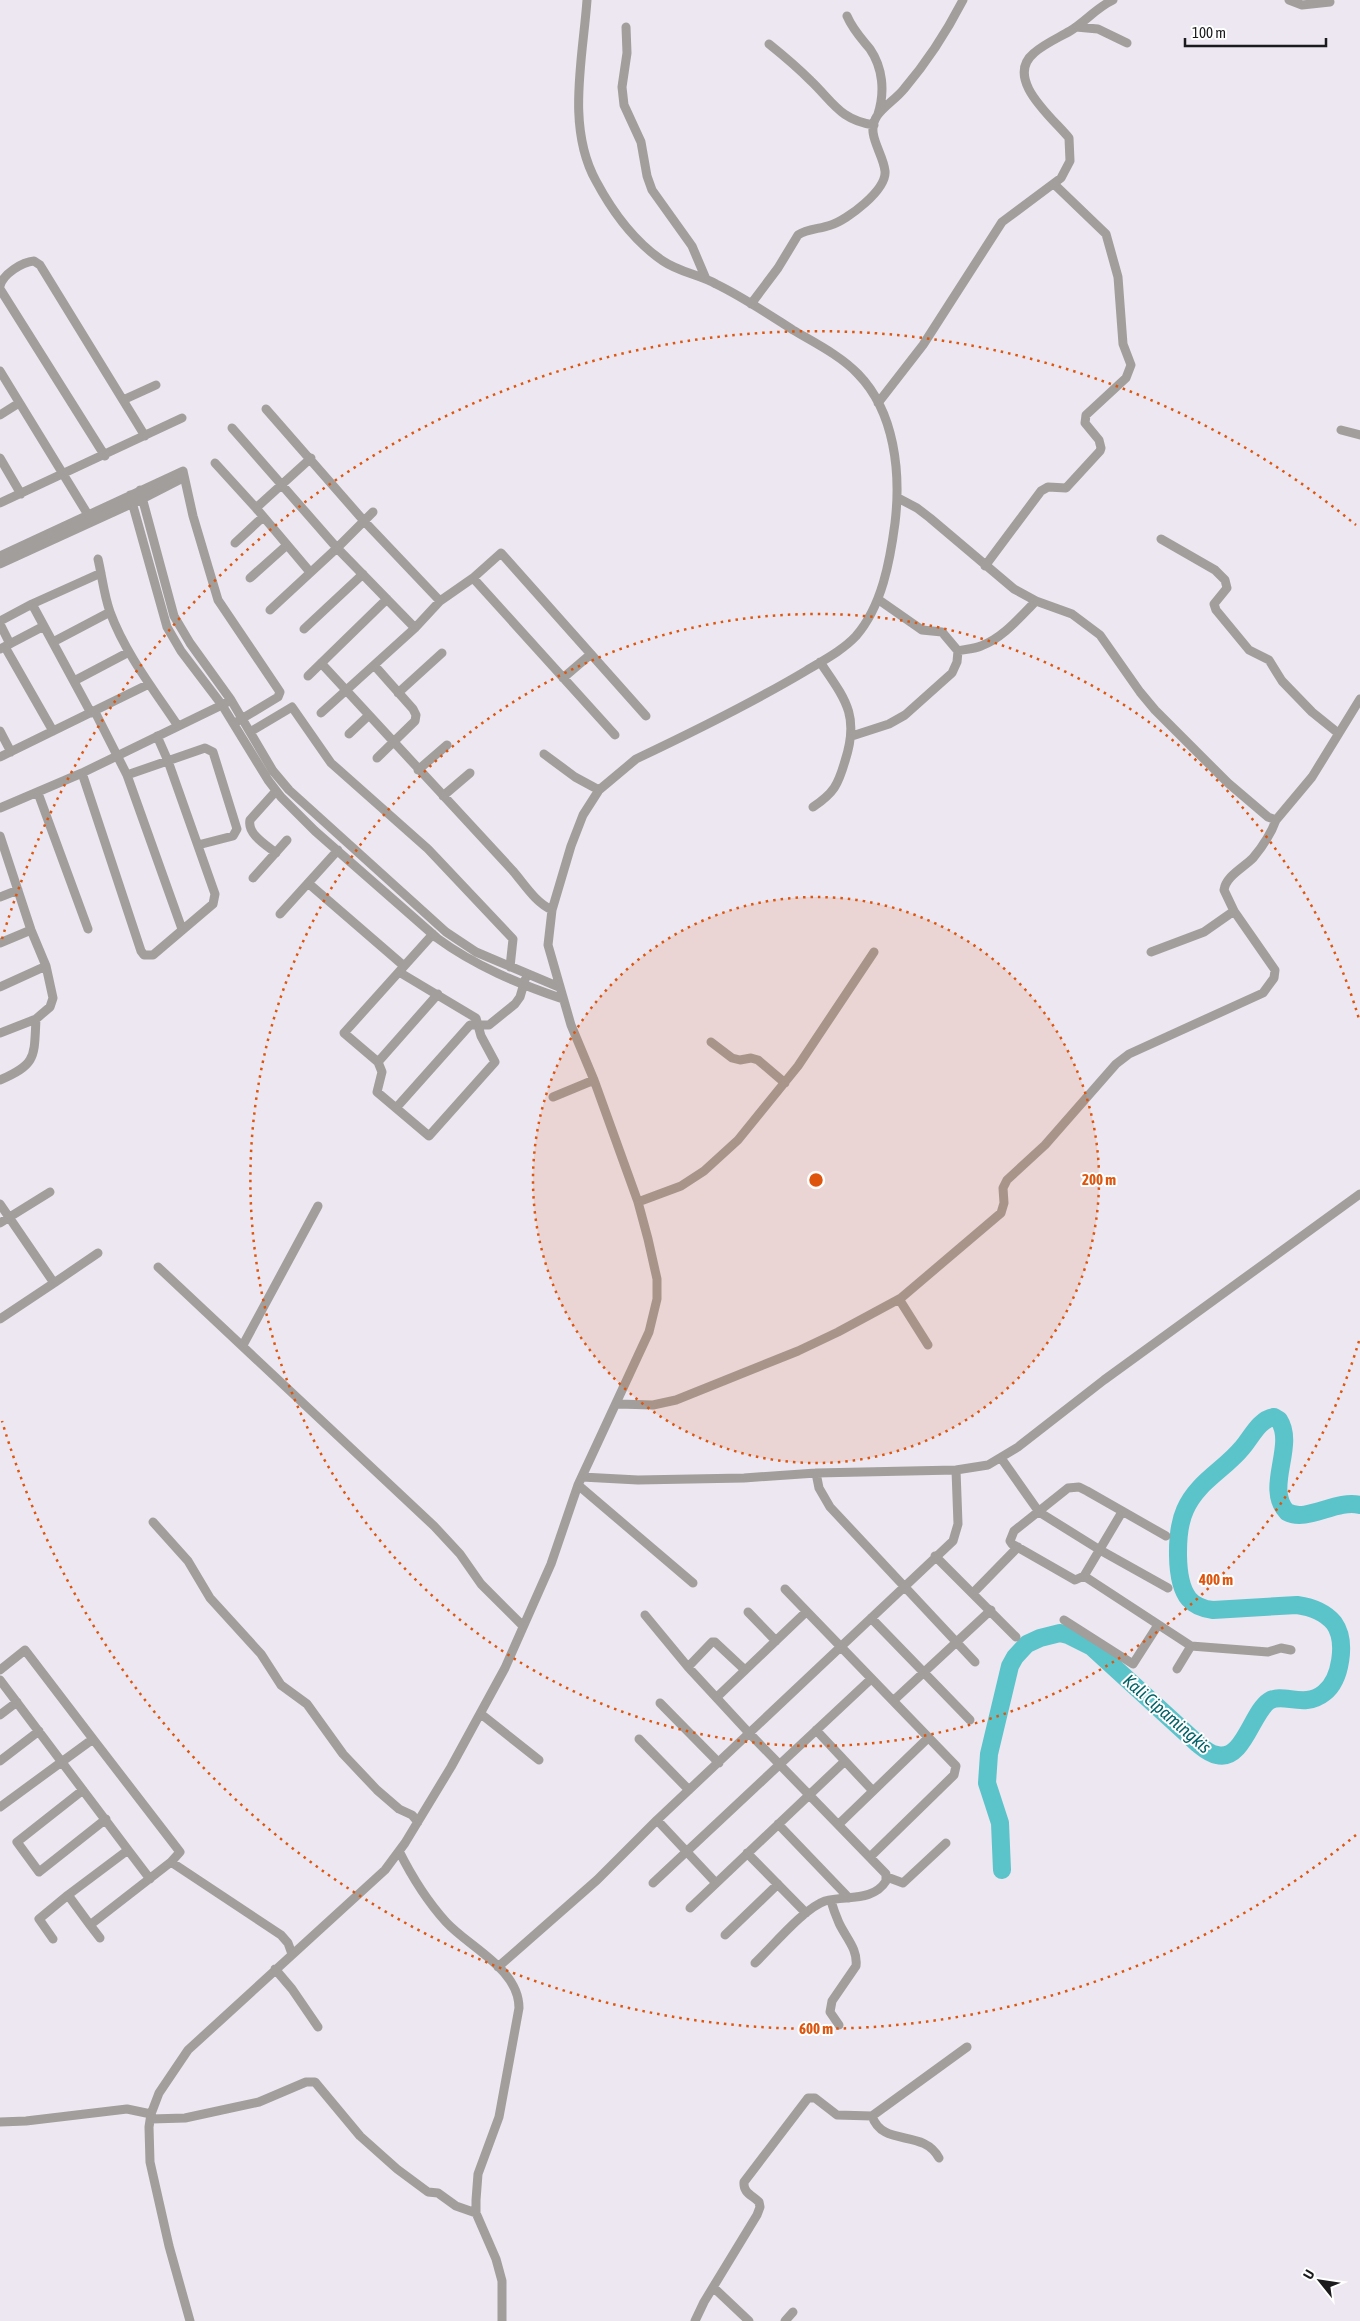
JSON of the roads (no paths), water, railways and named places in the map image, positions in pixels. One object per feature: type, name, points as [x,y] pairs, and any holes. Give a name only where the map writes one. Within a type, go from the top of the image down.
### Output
[{"type":"street","points":[[190,2321],[169,2246],[150,2162],[148,2115],[159,2093],[188,2050],[275,1969],[291,1949],[384,1870],[399,1851],[415,1819],[481,1714],[506,1668],[551,1564],[580,1481],[618,1404],[649,1332],[657,1298],[657,1279],[638,1202],[591,1082],[559,987],[548,946],[548,908],[577,829],[599,790],[636,759],[776,688],[820,662],[856,636],[879,600],[894,530],[898,498],[896,464],[889,430],[878,402],[868,385],[847,364],[751,304],[706,279],[679,269],[660,259],[644,246],[624,223],[597,183],[586,157],[579,122],[587,0]]},
{"type":"street","points":[[878,114],[905,88],[921,67],[952,21],[963,0]]},
{"type":"street","points":[[878,402],[923,344],[1002,222],[1061,178],[1070,161],[1069,138],[1039,107],[1029,88],[1024,70],[1025,64],[1034,52],[1076,27],[1097,9],[1113,0]]},
{"type":"street","points":[[1289,0],[1302,5],[1330,2]]},
{"type":"street","points":[[751,304],[778,268],[798,235],[842,221],[880,187],[885,170],[874,138],[874,125],[883,95],[877,60],[852,29],[847,16]]},
{"type":"street","points":[[626,27],[627,53],[622,87],[624,105],[640,142],[652,190],[692,246],[706,279]]},
{"type":"street","points":[[1076,27],[1098,29],[1127,43]]},
{"type":"street","points":[[769,44],[813,82],[832,105],[852,120],[874,125]]},
{"type":"street","points":[[985,566],[1041,491],[1048,487],[1066,488],[1100,451],[1101,444],[1084,423],[1086,415],[1126,378],[1131,369],[1123,344],[1118,277],[1106,234],[1054,184]]},
{"type":"street","points":[[105,456],[0,288],[3,277],[30,261],[37,262],[145,436]]},
{"type":"street","points":[[0,371],[90,518]]},
{"type":"street","points":[[123,400],[156,385]]},
{"type":"street","points":[[0,414],[19,402]]},
{"type":"street","points":[[266,409],[311,458],[364,521],[440,601]]},
{"type":"street","points":[[0,503],[105,456],[182,418]]},
{"type":"street","points":[[232,428],[338,548],[414,628]]},
{"type":"street","points":[[1341,430],[1360,434]]},
{"type":"street","points":[[0,458],[20,494]]},
{"type":"street","points":[[256,508],[311,458]]},
{"type":"street","points":[[215,463],[310,572]]},
{"type":"street","points":[[0,556],[141,495],[183,471],[218,600],[280,692],[278,697],[234,724]]},
{"type":"street","points":[[141,495],[174,616],[190,643],[231,700],[273,771],[302,804],[446,932],[476,952],[559,987]]},
{"type":"street","points":[[898,498],[917,508],[930,518],[1014,589],[1036,601],[1072,614],[1100,635],[1140,692],[1169,724],[1260,813],[1276,820]]},
{"type":"street","points":[[131,499],[167,627],[180,651],[222,705],[276,791],[338,850],[432,934],[457,953],[523,984],[563,999]]},
{"type":"street","points":[[270,610],[338,548],[373,512]]},
{"type":"street","points":[[235,544],[263,517]]},
{"type":"street","points":[[0,564],[90,518]]},
{"type":"street","points":[[1161,539],[1221,574],[1227,588],[1214,604],[1216,610],[1249,650],[1269,660],[1282,681],[1312,712],[1338,734]]},
{"type":"street","points":[[250,578],[286,545]]},
{"type":"street","points":[[321,713],[414,628],[440,601],[473,578],[501,553],[646,716]]},
{"type":"street","points":[[98,559],[110,612],[129,652],[178,726]]},
{"type":"street","points":[[53,731],[5,647],[0,622],[32,604],[101,573]]},
{"type":"street","points":[[304,629],[362,574]]},
{"type":"street","points":[[473,578],[615,735]]},
{"type":"street","points":[[308,676],[387,599]]},
{"type":"street","points":[[852,736],[889,724],[905,715],[952,673],[957,662],[958,651],[942,632],[922,630],[879,600]]},
{"type":"street","points":[[958,651],[980,647],[989,643],[1036,601]]},
{"type":"street","points":[[32,604],[127,775],[182,929]]},
{"type":"street","points":[[53,642],[110,612]]},
{"type":"street","points":[[5,647],[44,626]]},
{"type":"street","points":[[74,681],[129,652]]},
{"type":"street","points":[[398,693],[442,653]]},
{"type":"street","points":[[563,678],[591,654]]},
{"type":"street","points":[[813,807],[835,788],[852,736],[847,706],[841,693],[820,662]]},
{"type":"street","points":[[322,664],[513,871],[533,896],[548,908]]},
{"type":"street","points":[[374,665],[413,709],[416,715],[415,721],[377,758]]},
{"type":"street","points":[[0,758],[149,684]]},
{"type":"street","points":[[618,1404],[653,1405],[676,1400],[798,1351],[899,1299],[1001,1213],[1004,1203],[1003,1188],[1006,1180],[1045,1146],[1116,1064],[1129,1054],[1263,992],[1274,978],[1275,970],[1224,894],[1225,885],[1264,844],[1276,820],[1312,777],[1360,698]]},
{"type":"street","points":[[0,808],[38,794],[231,700]]},
{"type":"street","points":[[250,732],[292,707],[331,763],[428,849],[513,939],[510,967]]},
{"type":"street","points":[[349,734],[368,716]]},
{"type":"street","points":[[0,731],[11,752]]},
{"type":"street","points":[[82,773],[141,951],[144,955],[153,955],[213,904],[215,894],[168,761],[157,736]]},
{"type":"street","points":[[418,770],[447,746]]},
{"type":"street","points":[[127,775],[205,748],[213,752],[238,829],[233,836],[198,845]]},
{"type":"street","points":[[544,754],[575,777],[599,790]]},
{"type":"street","points":[[443,796],[470,773]]},
{"type":"street","points":[[276,791],[250,820],[249,824],[251,831],[276,853]]},
{"type":"street","points":[[38,794],[88,929]]},
{"type":"street","points":[[0,836],[1,847],[46,966],[54,998],[50,1007],[36,1019],[0,1033]]},
{"type":"street","points":[[253,878],[287,840]]},
{"type":"street","points":[[280,914],[338,850]]},
{"type":"street","points":[[308,882],[401,969],[476,1018],[481,1036],[495,1062],[429,1136],[377,1092],[382,1072],[378,1062],[344,1033],[401,969],[432,934]]},
{"type":"street","points":[[0,897],[18,890]]},
{"type":"street","points":[[1151,952],[1204,932],[1234,911]]},
{"type":"street","points":[[0,943],[31,930]]},
{"type":"street","points":[[638,1202],[680,1186],[704,1171],[743,1134],[785,1083],[820,1035],[874,952]]},
{"type":"street","points":[[0,987],[46,966]]},
{"type":"street","points":[[396,1108],[470,1025],[489,1024],[515,1004],[520,997],[528,974]]},
{"type":"street","points":[[378,1062],[438,994]]},
{"type":"street","points":[[0,1080],[21,1071],[30,1060],[34,1044],[36,1019]]},
{"type":"street","points":[[711,1042],[732,1058],[758,1060],[785,1083]]},
{"type":"street","points":[[553,1097],[591,1082]]},
{"type":"street","points":[[0,1223],[50,1192]]},
{"type":"street","points":[[580,1481],[744,1478],[816,1473],[956,1470],[988,1465],[1001,1458],[1104,1380],[1360,1194]]},
{"type":"street","points":[[0,1204],[54,1283]]},
{"type":"street","points":[[243,1345],[318,1206]]},
{"type":"street","points":[[0,1319],[98,1253]]},
{"type":"street","points":[[158,1267],[434,1526],[460,1554],[481,1584],[523,1626]]},
{"type":"street","points":[[899,1299],[928,1345]]},
{"type":"street","points":[[1001,1458],[1039,1512],[1100,1550],[1168,1588]]},
{"type":"street","points":[[498,1967],[597,1880],[657,1820],[953,1541],[957,1533],[958,1513],[956,1470]]},
{"type":"street","points":[[816,1473],[819,1488],[830,1506],[975,1662]]},
{"type":"street","points":[[580,1481],[693,1582]]},
{"type":"street","points":[[1122,1512],[1084,1576],[1075,1580],[1010,1541],[1012,1534],[1068,1488],[1074,1486],[1087,1491],[1166,1536]]},
{"type":"street","points":[[153,1522],[188,1561],[210,1598],[261,1654],[281,1685],[308,1704],[355,1767],[376,1790],[399,1809],[415,1819]]},
{"type":"street","points":[[973,1593],[1018,1547]]},
{"type":"street","points":[[935,1556],[1016,1637]]},
{"type":"street","points":[[1084,1576],[1191,1646],[1268,1652],[1280,1648],[1292,1650]]},
{"type":"street","points":[[785,1589],[955,1764],[956,1772],[870,1857]]},
{"type":"street","points":[[893,1701],[991,1610]]},
{"type":"street","points":[[748,1612],[776,1641]]},
{"type":"street","points":[[717,1697],[806,1612]]},
{"type":"street","points":[[645,1615],[688,1667],[749,1733],[884,1871],[887,1877],[903,1884],[946,1843]]},
{"type":"street","points":[[871,1618],[970,1720]]},
{"type":"street","points":[[1064,1620],[1133,1664],[1158,1624]]},
{"type":"street","points":[[688,1667],[712,1642],[715,1642],[745,1670]]},
{"type":"street","points":[[1177,1669],[1191,1646]]},
{"type":"street","points":[[0,1670],[25,1650],[180,1852],[171,1862],[90,1925]]},
{"type":"street","points":[[653,1883],[871,1679]]},
{"type":"street","points":[[0,1680],[150,1879]]},
{"type":"street","points":[[0,1715],[17,1702]]},
{"type":"street","points":[[660,1703],[719,1763]]},
{"type":"street","points":[[481,1714],[539,1760]]},
{"type":"street","points":[[816,1730],[873,1791]]},
{"type":"street","points":[[0,1761],[39,1731]]},
{"type":"street","points":[[839,1824],[928,1738]]},
{"type":"street","points":[[0,1807],[93,1739]]},
{"type":"street","points":[[639,1739],[689,1790]]},
{"type":"street","points":[[690,1908],[845,1761]]},
{"type":"street","points":[[84,1790],[17,1842],[39,1872],[106,1819]]},
{"type":"street","points":[[657,1820],[716,1883]]},
{"type":"street","points":[[778,1824],[849,1898]]},
{"type":"street","points":[[53,1939],[39,1919],[128,1850]]},
{"type":"street","points":[[399,1851],[432,1906],[458,1934],[498,1967],[513,1984],[517,1992],[518,2008],[499,2117],[478,2174],[476,2213],[496,2259],[502,2281],[502,2321]]},
{"type":"street","points":[[747,1853],[806,1913]]},
{"type":"street","points":[[171,1862],[281,1935],[291,1949]]},
{"type":"street","points":[[755,1963],[806,1913],[824,1902],[865,1896],[876,1892],[884,1885],[887,1877]]},
{"type":"street","points":[[725,1935],[778,1884]]},
{"type":"street","points":[[68,1895],[100,1938]]},
{"type":"street","points":[[831,1900],[840,1924],[854,1947],[857,1960],[856,1966],[831,2004],[830,2012],[839,2025]]},
{"type":"street","points":[[275,1969],[292,1989],[318,2027]]},
{"type":"street","points":[[695,2321],[760,2207],[758,2202],[745,2189],[744,2182],[808,2098],[815,2098],[836,2115],[872,2116],[967,2047]]},
{"type":"street","points":[[0,2122],[26,2121],[127,2109],[148,2115],[185,2118],[259,2102],[306,2082],[315,2082],[360,2136],[397,2169],[428,2192],[438,2192],[456,2206],[476,2213]]},
{"type":"street","points":[[872,2116],[874,2124],[882,2132],[924,2143],[936,2151],[940,2158]]},
{"type":"street","points":[[713,2287],[749,2321]]},
{"type":"street","points":[[785,2321],[793,2312]]},
{"type":"waterway","name":"Kali Cipamingkis","points":[[1002,1870],[1000,1823],[987,1783],[989,1754],[1010,1666],[1015,1657],[1027,1644],[1040,1638],[1060,1633],[1092,1647],[1198,1744],[1207,1751],[1217,1755],[1226,1755],[1234,1751],[1240,1744],[1257,1715],[1269,1701],[1281,1698],[1309,1700],[1316,1698],[1330,1687],[1338,1670],[1341,1650],[1340,1640],[1334,1623],[1322,1613],[1307,1607],[1297,1605],[1213,1610],[1194,1604],[1184,1591],[1178,1555],[1182,1519],[1190,1500],[1204,1484],[1235,1456],[1264,1421],[1274,1417],[1279,1420],[1283,1430],[1284,1442],[1278,1491],[1281,1502],[1287,1512],[1303,1515],[1341,1505],[1360,1505]]}]
